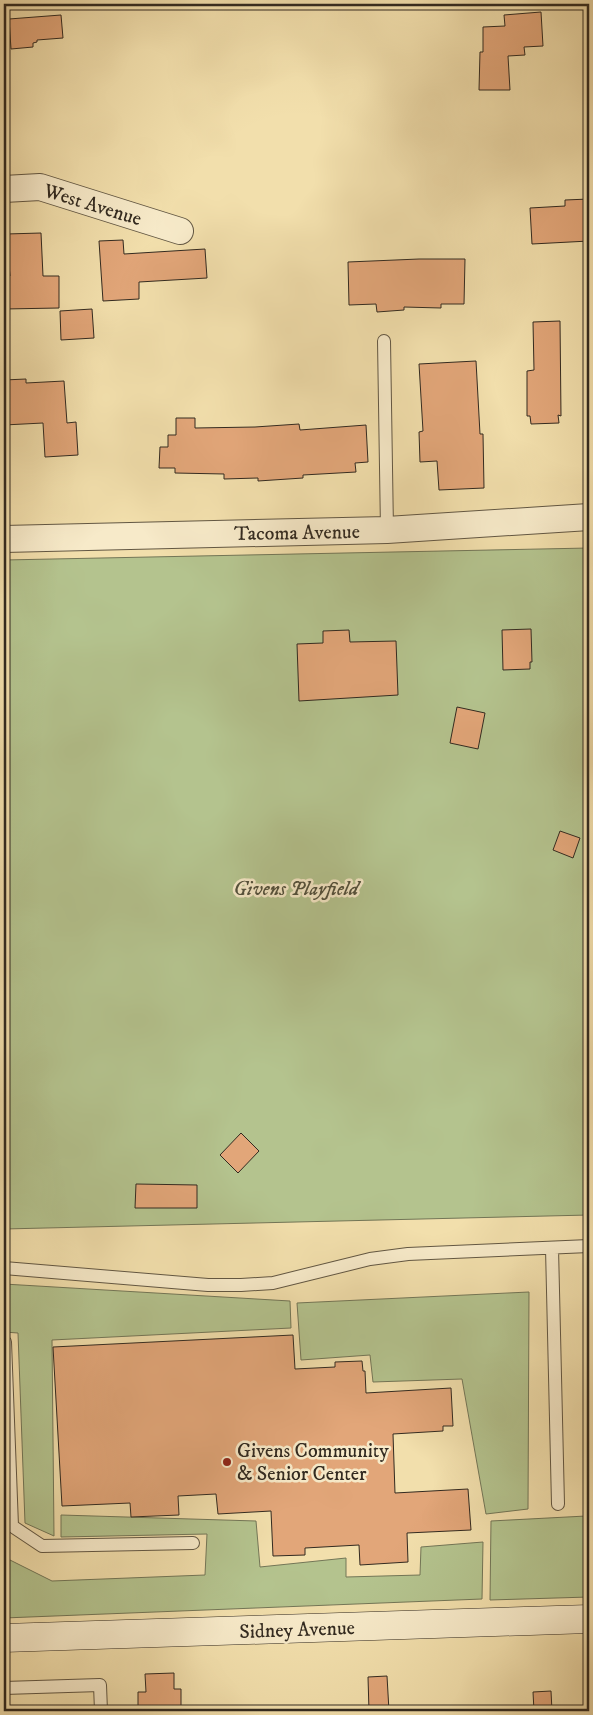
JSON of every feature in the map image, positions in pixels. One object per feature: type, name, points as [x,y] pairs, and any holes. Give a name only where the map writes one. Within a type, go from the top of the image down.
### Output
[{"type":"main road","name":"Sidney Avenue","points":[[4,1638],[589,1619]]},
{"type":"street","name":"West Avenue","points":[[4,189],[40,187],[180,231]]},
{"type":"street","name":"Tacoma Avenue","points":[[4,539],[387,530],[589,517]]},
{"type":"lane","points":[[384,341],[387,530]]},
{"type":"lane","points":[[4,1268],[208,1285],[241,1286],[272,1283],[370,1259],[408,1254],[589,1246]]},
{"type":"lane","points":[[552,1248],[558,1504]]},
{"type":"lane","points":[[4,1342],[8,1526],[42,1546],[193,1543]]},
{"type":"lane","points":[[4,1688],[100,1685],[101,1711]]},
{"type":"green space","name":"Givens Playfield","points":[[589,548],[589,1215],[4,1229],[4,560]]},
{"type":"green space","points":[[4,1284],[290,1301],[291,1328],[52,1340],[54,1536],[25,1523],[18,1333],[4,1332]]},
{"type":"green space","points":[[529,1292],[528,1509],[486,1514],[462,1379],[373,1382],[370,1355],[301,1360],[297,1303]]},
{"type":"green space","points":[[589,1322],[589,1597],[490,1600],[491,1521],[586,1516]]},
{"type":"green space","points":[[61,1515],[256,1521],[260,1567],[346,1558],[346,1577],[420,1575],[421,1547],[483,1542],[482,1599],[4,1618],[4,1557],[52,1581],[205,1575],[207,1534],[61,1537]]},
{"type":"building","points":[[541,12],[543,46],[524,47],[525,55],[508,56],[510,90],[479,90],[480,52],[483,52],[483,27],[505,26],[504,15]]},
{"type":"building","points":[[61,15],[63,38],[37,40],[37,42],[33,43],[33,47],[11,49],[9,19]]},
{"type":"building","points":[[589,199],[589,241],[532,244],[530,208],[565,206],[565,200]]},
{"type":"building","points":[[41,233],[43,276],[59,276],[59,308],[4,309],[4,276],[10,276],[6,234]]},
{"type":"building","points":[[123,240],[124,254],[205,249],[207,278],[139,282],[139,299],[103,301],[99,241]]},
{"type":"building","points":[[465,259],[464,304],[441,304],[441,308],[404,307],[404,310],[377,312],[376,304],[349,305],[348,262]]},
{"type":"building","points":[[92,309],[94,338],[61,340],[60,311]]},
{"type":"building","points":[[560,321],[561,416],[558,415],[559,423],[531,424],[530,416],[527,416],[527,371],[534,370],[533,322]]},
{"type":"building","points":[[476,361],[480,434],[483,434],[484,488],[439,490],[437,461],[420,462],[419,432],[423,431],[419,364]]},
{"type":"building","points":[[26,379],[26,383],[64,381],[67,423],[76,422],[78,455],[45,457],[43,423],[4,425],[4,380]]},
{"type":"building","points":[[176,418],[195,418],[195,428],[299,424],[300,430],[366,425],[368,462],[355,463],[356,472],[303,475],[303,478],[258,481],[258,478],[224,479],[224,474],[175,473],[175,468],[159,468],[160,447],[168,447],[168,435],[176,435]]},
{"type":"building","points":[[531,629],[532,662],[530,662],[530,669],[503,670],[502,630]]},
{"type":"building","points":[[349,630],[350,642],[396,641],[398,695],[299,701],[297,644],[323,643],[323,631]]},
{"type":"building","points":[[457,707],[485,713],[478,749],[450,743]]},
{"type":"building","points":[[560,831],[580,838],[573,858],[553,850]]},
{"type":"building","points":[[241,1133],[259,1151],[238,1173],[220,1155]]},
{"type":"building","points":[[136,1184],[197,1185],[197,1208],[135,1208]]},
{"type":"building","name":"Givens Community & Senior Center","points":[[293,1335],[295,1369],[335,1367],[335,1362],[362,1361],[363,1371],[365,1371],[366,1393],[451,1388],[453,1426],[443,1426],[443,1431],[393,1434],[395,1493],[468,1489],[471,1530],[407,1533],[408,1562],[360,1565],[359,1545],[305,1548],[305,1555],[273,1556],[271,1511],[218,1514],[216,1494],[178,1496],[179,1515],[131,1517],[130,1503],[62,1506],[53,1347]]},
{"type":"building","points":[[174,1673],[174,1689],[181,1689],[181,1711],[138,1711],[138,1692],[146,1692],[145,1674]]},
{"type":"building","points":[[387,1676],[389,1711],[369,1711],[368,1677]]},
{"type":"building","points":[[551,1691],[552,1711],[534,1711],[533,1692]]},
{"type":"place","name":"Givens Community & Senior Center","points":[[227,1462]]}]
